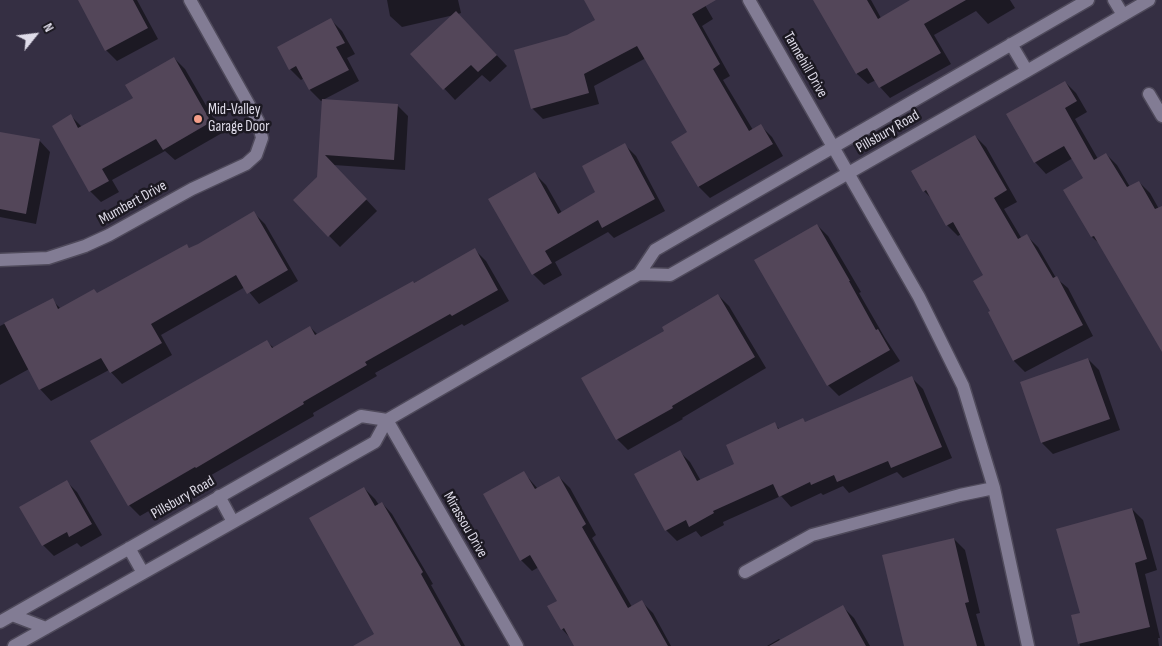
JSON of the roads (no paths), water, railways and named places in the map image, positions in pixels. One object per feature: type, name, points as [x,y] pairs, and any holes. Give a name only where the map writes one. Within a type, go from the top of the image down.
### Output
[{"type":"street","name":"Mumbert Drive","points":[[0,260],[48,258],[85,246],[109,236],[192,189],[246,164],[256,155],[262,138],[258,121],[190,0]]},
{"type":"street","name":"Tannehill Drive","points":[[750,0],[919,297],[962,386],[994,488],[1028,646]]},
{"type":"street","name":"Pillsbury Road","points":[[0,622],[361,416],[387,420],[639,274],[655,250],[1088,0]]},
{"type":"street","points":[[1114,0],[1123,15]]},
{"type":"street","name":"Pillsbury Road","points":[[639,274],[670,275],[1149,0]]},
{"type":"street","points":[[1011,44],[1027,71]]},
{"type":"street","points":[[1149,94],[1162,116]]},
{"type":"street","points":[[14,646],[375,442],[387,420]]},
{"type":"street","name":"Mirassou Drive","points":[[387,420],[517,646]]},
{"type":"street","points":[[745,572],[812,536],[994,488]]},
{"type":"street","points":[[218,496],[232,522]]},
{"type":"street","points":[[128,548],[142,573]]},
{"type":"street","points":[[12,615],[46,628]]},
{"type":"place","name":"Mid-Valley Garage Door","points":[[198,119]]}]
